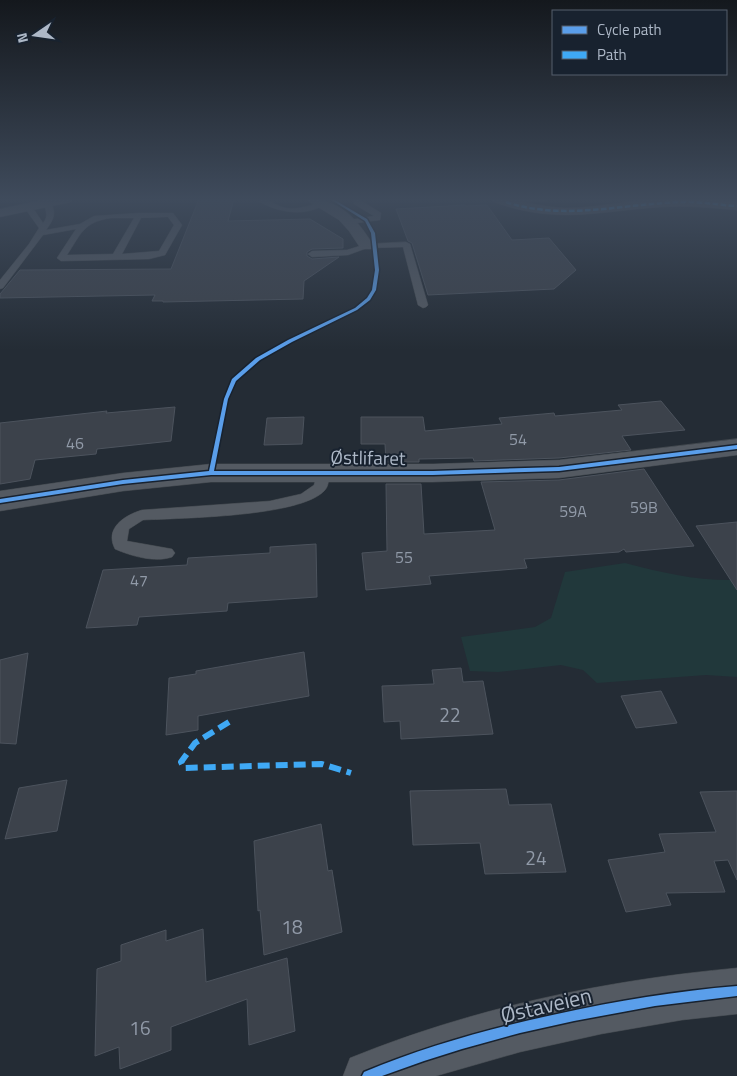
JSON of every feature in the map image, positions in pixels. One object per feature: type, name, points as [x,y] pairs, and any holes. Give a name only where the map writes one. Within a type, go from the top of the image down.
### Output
[{"type":"street","name":"Østlifaret","points":[[0,501],[123,482],[211,473],[433,473],[559,469],[737,447]]},
{"type":"street","name":"Østaveien","points":[[368,1076],[466,1042],[617,1006],[710,993],[737,992]]},
{"type":"lane","points":[[0,286],[31,249]]},
{"type":"lane","points":[[67,249],[61,258],[149,256],[162,253],[164,249]]},
{"type":"lane","points":[[116,256],[120,249]]},
{"type":"lane","points":[[312,254],[348,252],[356,249]]},
{"type":"lane","points":[[407,249],[423,305]]},
{"type":"lane","points":[[167,553],[133,550],[120,545],[120,527],[127,520],[142,515],[270,506],[305,498],[320,487],[323,472]]},
{"type":"green space","points":[[625,563],[694,578],[737,580],[737,677],[706,675],[597,683],[583,670],[561,665],[498,672],[470,671],[461,637],[535,627],[551,618],[565,572]]},
{"type":"building","points":[[179,249],[312,249],[307,252],[307,256],[312,259],[339,257],[304,281],[303,299],[163,302],[152,301],[155,295],[0,298],[0,294],[20,270],[171,269]]},
{"type":"building","points":[[414,249],[558,249],[576,270],[554,289],[428,295]]},
{"type":"building","points":[[661,401],[685,430],[622,436],[631,450],[559,458],[474,461],[473,458],[419,459],[419,462],[386,462],[385,444],[361,444],[361,417],[423,417],[425,431],[502,424],[499,418],[554,413],[555,416],[622,410],[618,405]]},
{"type":"building","points":[[175,407],[171,441],[97,449],[96,454],[35,460],[30,479],[0,484],[0,423],[107,411],[106,413]]},
{"type":"building","points":[[304,417],[302,444],[264,445],[267,418]]},
{"type":"building","points":[[644,469],[694,546],[626,552],[624,549],[619,552],[524,559],[527,568],[429,576],[431,584],[366,590],[362,553],[387,551],[386,484],[421,484],[424,534],[495,530],[481,482],[559,480]]},
{"type":"building","points":[[737,522],[737,590],[696,526]]},
{"type":"building","points":[[316,544],[317,597],[228,603],[227,611],[139,617],[137,625],[86,628],[103,570],[187,565],[188,558],[270,553],[270,547]]},
{"type":"building","points":[[304,652],[309,696],[198,716],[198,730],[166,735],[169,678],[196,674],[196,671]]},
{"type":"building","points":[[28,653],[16,744],[0,743],[0,660]]},
{"type":"building","points":[[461,668],[463,682],[483,681],[493,734],[401,739],[400,721],[384,722],[382,686],[434,684],[432,670]]},
{"type":"building","points":[[661,691],[677,723],[636,728],[621,696]]},
{"type":"building","points":[[67,780],[57,831],[5,839],[19,788]]},
{"type":"building","points":[[506,789],[509,805],[551,804],[566,872],[485,874],[480,843],[413,845],[410,791]]},
{"type":"building","points":[[737,791],[737,880],[728,860],[714,861],[725,892],[666,893],[671,905],[626,912],[608,860],[665,852],[659,834],[716,832],[700,792]]},
{"type":"building","points":[[321,824],[328,871],[332,870],[342,932],[264,955],[260,910],[258,911],[254,841]]},
{"type":"building","points":[[203,929],[206,982],[287,958],[295,1031],[249,1045],[247,999],[171,1027],[171,1050],[120,1069],[119,1047],[95,1056],[97,969],[121,961],[121,945],[166,930],[166,941]]},
{"type":"marked path","points":[[229,722],[208,733],[195,743],[181,762],[184,768],[322,764],[351,773]]},
{"type":"cycle path","points":[[211,473],[226,399],[234,380],[258,359],[356,309],[369,299],[374,290],[377,270],[375,249]]},
{"type":"cycle path","points":[[0,501],[123,482],[211,473],[433,473],[559,469],[737,447]]},
{"type":"cycle path","points":[[368,1076],[405,1061],[443,1049],[547,1022],[655,1001],[737,991]]}]
